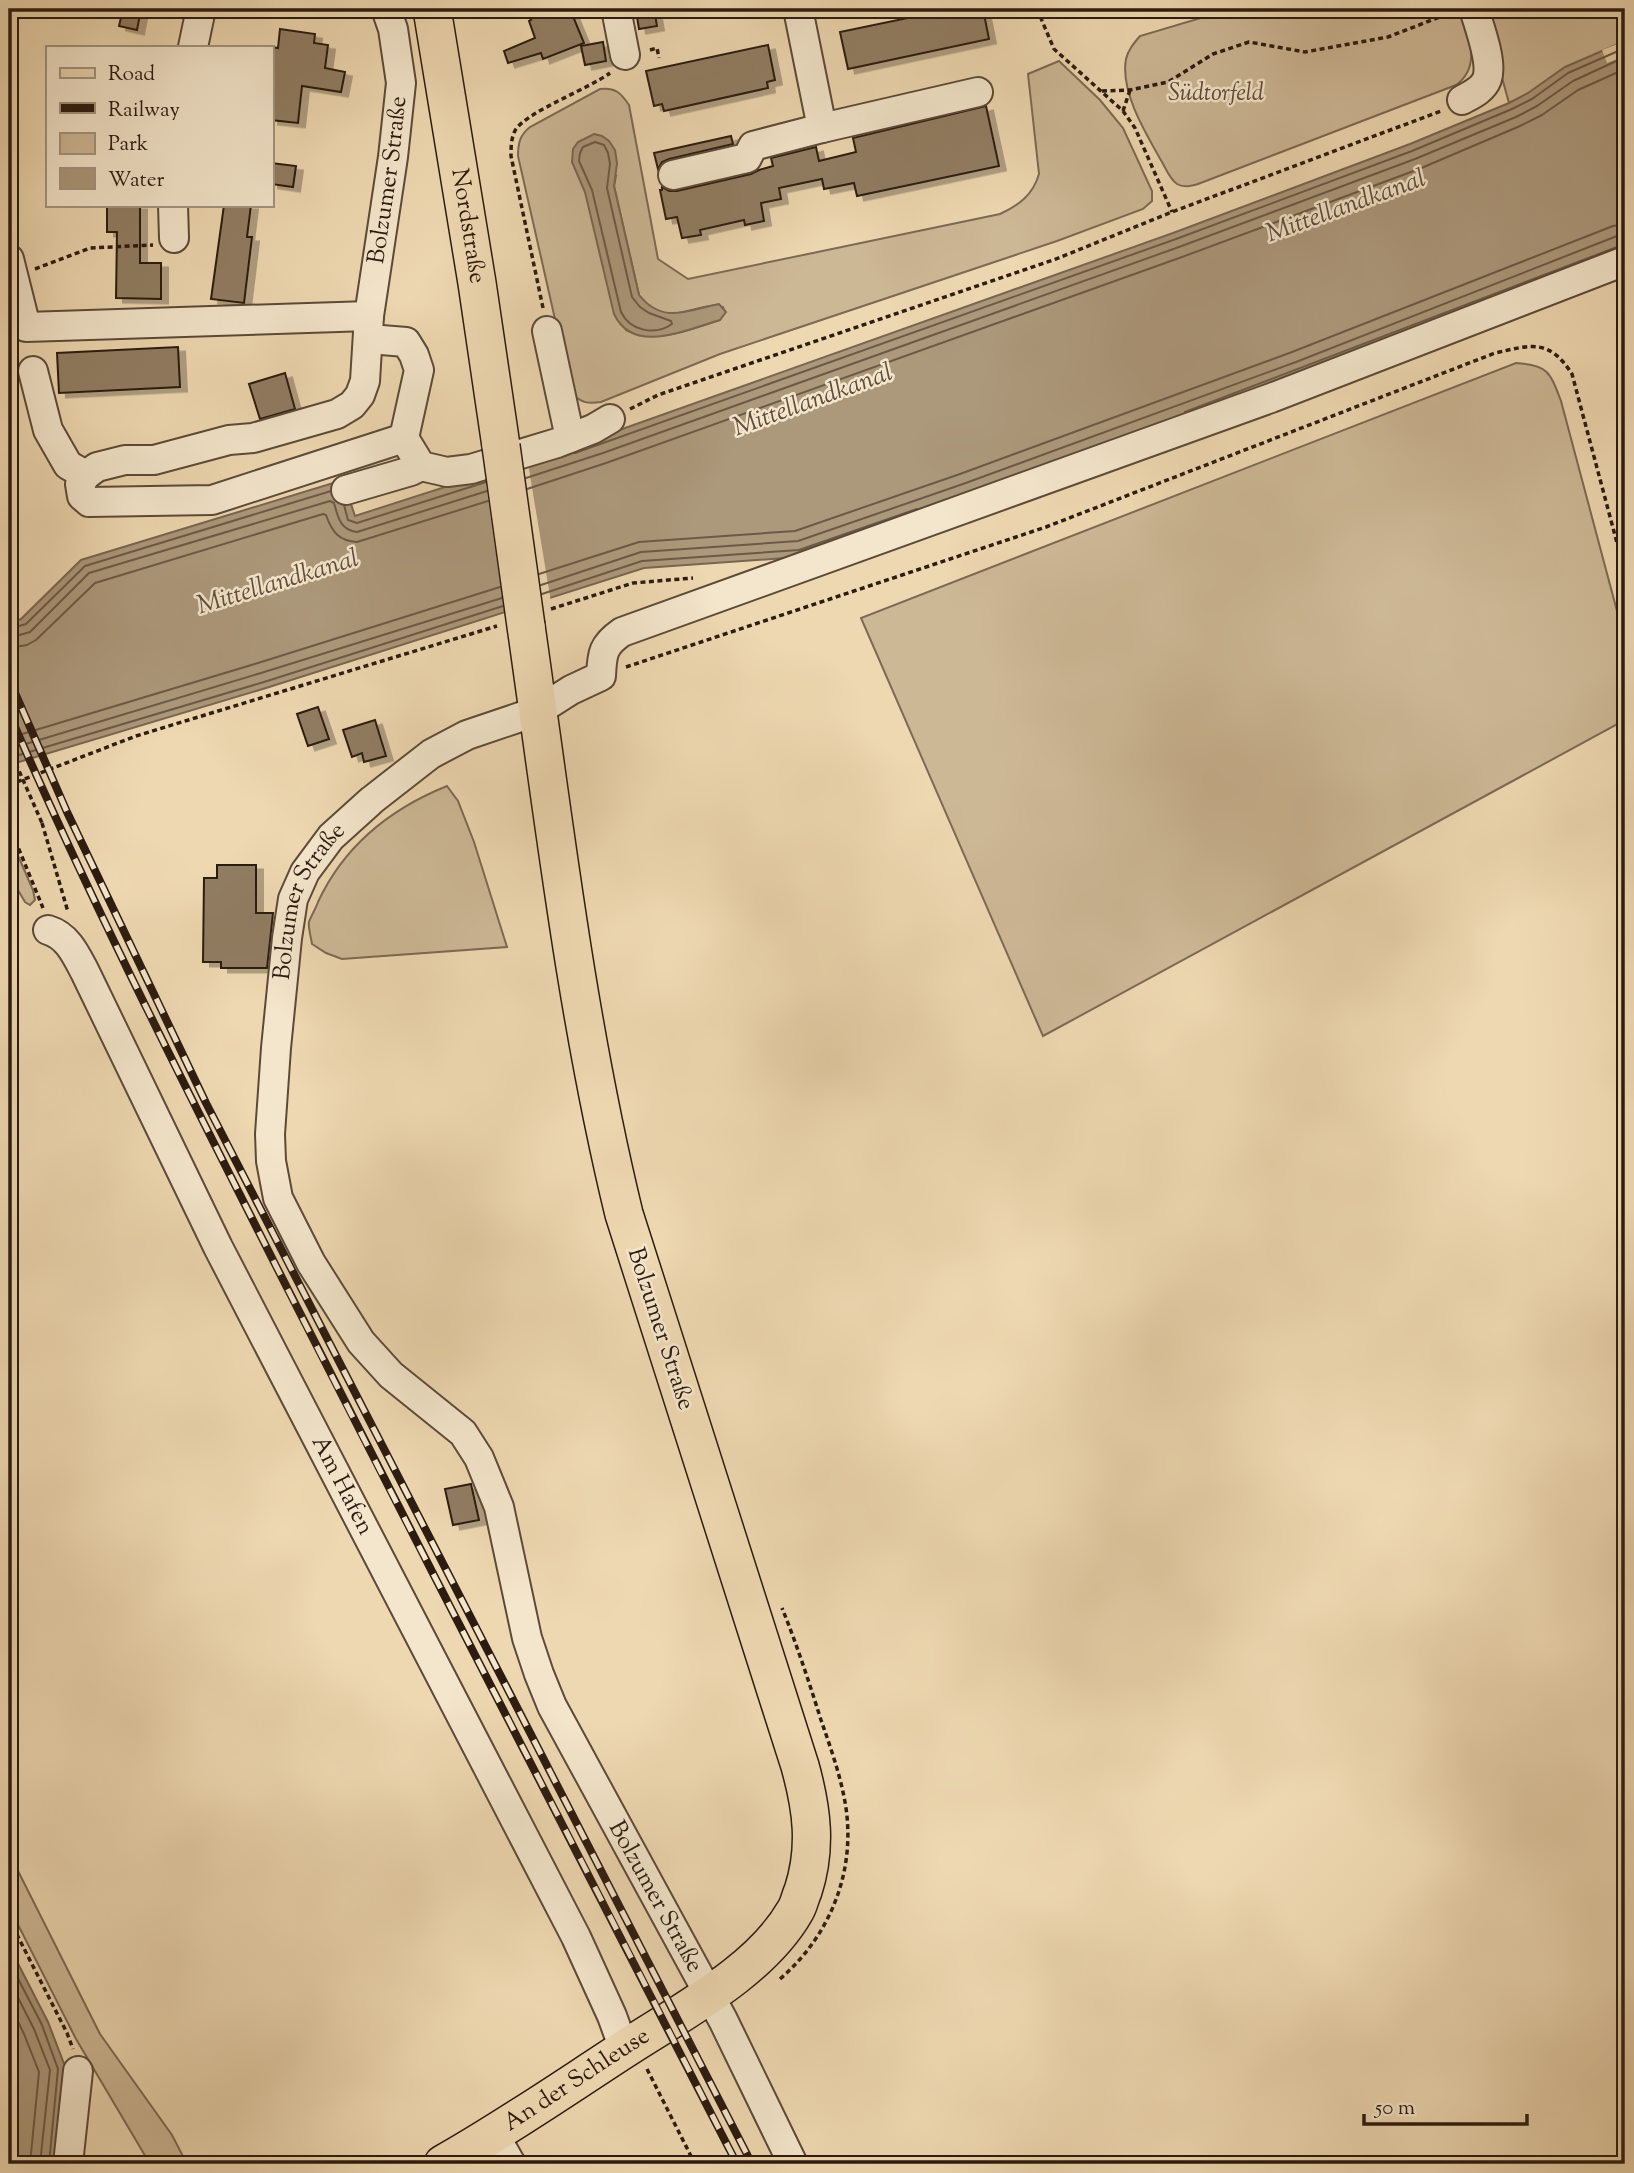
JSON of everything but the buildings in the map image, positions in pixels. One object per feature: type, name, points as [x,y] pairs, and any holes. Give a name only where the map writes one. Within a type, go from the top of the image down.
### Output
[{"type":"main road","name":"Nordstraße","points":[[432,9],[501,446]]},
{"type":"main road","name":"Bolzumer Straße","points":[[501,446],[587,1046],[603,1130],[624,1214],[809,1798],[813,1825],[807,1879],[797,1908],[778,1936],[746,1968],[709,1994]]},
{"type":"main road","name":"An der Schleuse","points":[[443,2164],[503,2149],[629,2046],[709,1994]]},
{"type":"street","points":[[193,46],[201,9]]},
{"type":"street","name":"Bolzumer Straße","points":[[86,475],[97,467],[125,460],[155,460],[229,440],[253,438],[337,414],[352,405],[360,395],[365,381],[401,83],[393,29],[386,9]]},
{"type":"street","points":[[616,9],[637,52]]},
{"type":"street","points":[[798,9],[822,128]]},
{"type":"street","points":[[1462,11],[1486,51],[1488,66],[1487,79],[1479,90],[1462,100]]},
{"type":"street","points":[[673,175],[747,158],[753,146],[978,92]]},
{"type":"street","points":[[173,206],[174,238]]},
{"type":"street","points":[[538,711],[571,690],[601,676],[602,656],[609,642],[622,632],[1271,398],[1625,261]]},
{"type":"street","points":[[11,268],[26,327],[369,333],[406,342],[419,370],[404,438],[421,466]]},
{"type":"street","points":[[547,331],[570,438]]},
{"type":"street","points":[[33,371],[48,430],[68,465],[86,475],[80,484],[82,496],[89,502],[212,500],[404,438]]},
{"type":"street","points":[[346,490],[421,466],[447,472],[471,470],[570,438],[610,419]]},
{"type":"street","name":"Bolzumer Straße","points":[[538,711],[467,735],[431,754],[372,800],[331,837],[305,872],[293,899],[287,938],[276,1048],[271,1161],[278,1198],[289,1224],[361,1342],[391,1375],[463,1433],[479,1458],[499,1507],[527,1638],[548,1695],[570,1743],[709,1994]]},
{"type":"street","name":"Am Hafen","points":[[58,937],[85,972],[179,1169],[293,1395],[576,1937],[612,2016],[629,2046]]},
{"type":"street","points":[[709,1994],[793,2164]]},
{"type":"street","points":[[68,2164],[78,2071]]},
{"type":"path","points":[[1037,9],[1054,49],[1123,111],[1142,141],[1172,212]]},
{"type":"path","points":[[1102,91],[1130,90],[1168,82],[1213,54],[1249,43],[1306,52],[1388,37],[1462,11]]},
{"type":"path","points":[[547,331],[511,156],[512,137],[530,117],[610,74],[637,52],[657,48],[659,58]]},
{"type":"path","points":[[1123,111],[1130,90]]},
{"type":"path","points":[[610,419],[658,395],[1056,259],[1172,212],[1426,117],[1462,100]]},
{"type":"path","points":[[11,268],[90,248],[161,245],[174,238]]},
{"type":"path","points":[[601,676],[1046,527],[1495,353],[1527,346],[1544,348],[1562,357],[1572,373],[1625,573]]},
{"type":"path","points":[[9,785],[136,736],[526,620],[633,583],[698,578]]},
{"type":"path","points":[[9,748],[42,823],[70,917],[58,937]]},
{"type":"path","points":[[9,825],[58,937]]},
{"type":"path","points":[[9,1919],[67,2034],[78,2071]]},
{"type":"path","points":[[629,2046],[695,2164]]},
{"type":"green space","name":"Südtorfeld","points":[[1231,9],[1463,9],[1471,50],[1469,69],[1456,85],[1198,184],[1180,185],[1168,174],[1136,112],[1127,85],[1126,59],[1140,36]]},
{"type":"green space","points":[[1483,9],[1625,9],[1625,56],[1509,103]]},
{"type":"green space","points":[[1059,61],[1100,100],[1123,128],[1152,191],[1152,201],[1143,209],[1057,241],[720,354],[601,402],[585,402],[572,394],[518,156],[520,140],[530,127],[600,89],[614,90],[620,94],[629,105],[658,259],[688,279],[1000,214],[1013,207],[1029,194],[1039,174],[1028,74]],"holes":[[[616,176],[614,186],[639,295],[650,306],[671,314],[712,306],[723,307],[725,312],[720,320],[661,336],[626,330],[582,180]]]},
{"type":"green space","points":[[1516,363],[1535,366],[1546,372],[1561,401],[1625,641],[1625,720],[1043,1036],[861,618]]},
{"type":"green space","points":[[447,786],[458,801],[474,842],[507,947],[342,959],[312,944],[309,924],[311,917],[341,863],[388,818],[426,795]]},
{"type":"green space","points":[[9,835],[33,890],[35,900],[30,905],[25,902],[9,875]]},
{"type":"green space","points":[[9,1853],[100,2034],[172,2135],[187,2164],[150,2164],[76,2039],[9,1907]]},
{"type":"water","name":"Mittellandkanal","points":[[1625,41],[1625,250],[1302,376],[800,557],[644,568],[266,688],[9,765],[9,623],[21,619],[81,560],[343,480],[355,516],[597,438],[1173,233],[1410,144],[1509,103],[1565,67]]},
{"type":"water","points":[[594,134],[609,141],[615,150],[617,163],[614,186],[639,295],[657,310],[667,313],[686,312],[719,304],[726,312],[720,320],[677,333],[648,337],[634,334],[623,327],[614,314],[585,192],[572,162],[573,149],[578,142]]},
{"type":"water","points":[[9,1946],[48,2022],[66,2069],[56,2164],[9,2164]]},
{"type":"pier","points":[[1625,41],[1625,56],[1607,63],[1602,50]]},
{"type":"pier","points":[[527,457],[551,602],[505,617],[484,471]]},
{"type":"railway","points":[[9,679],[67,812],[206,1103],[752,2164]]},
{"type":"railway","points":[[9,713],[105,922],[206,1127],[737,2164]]}]
